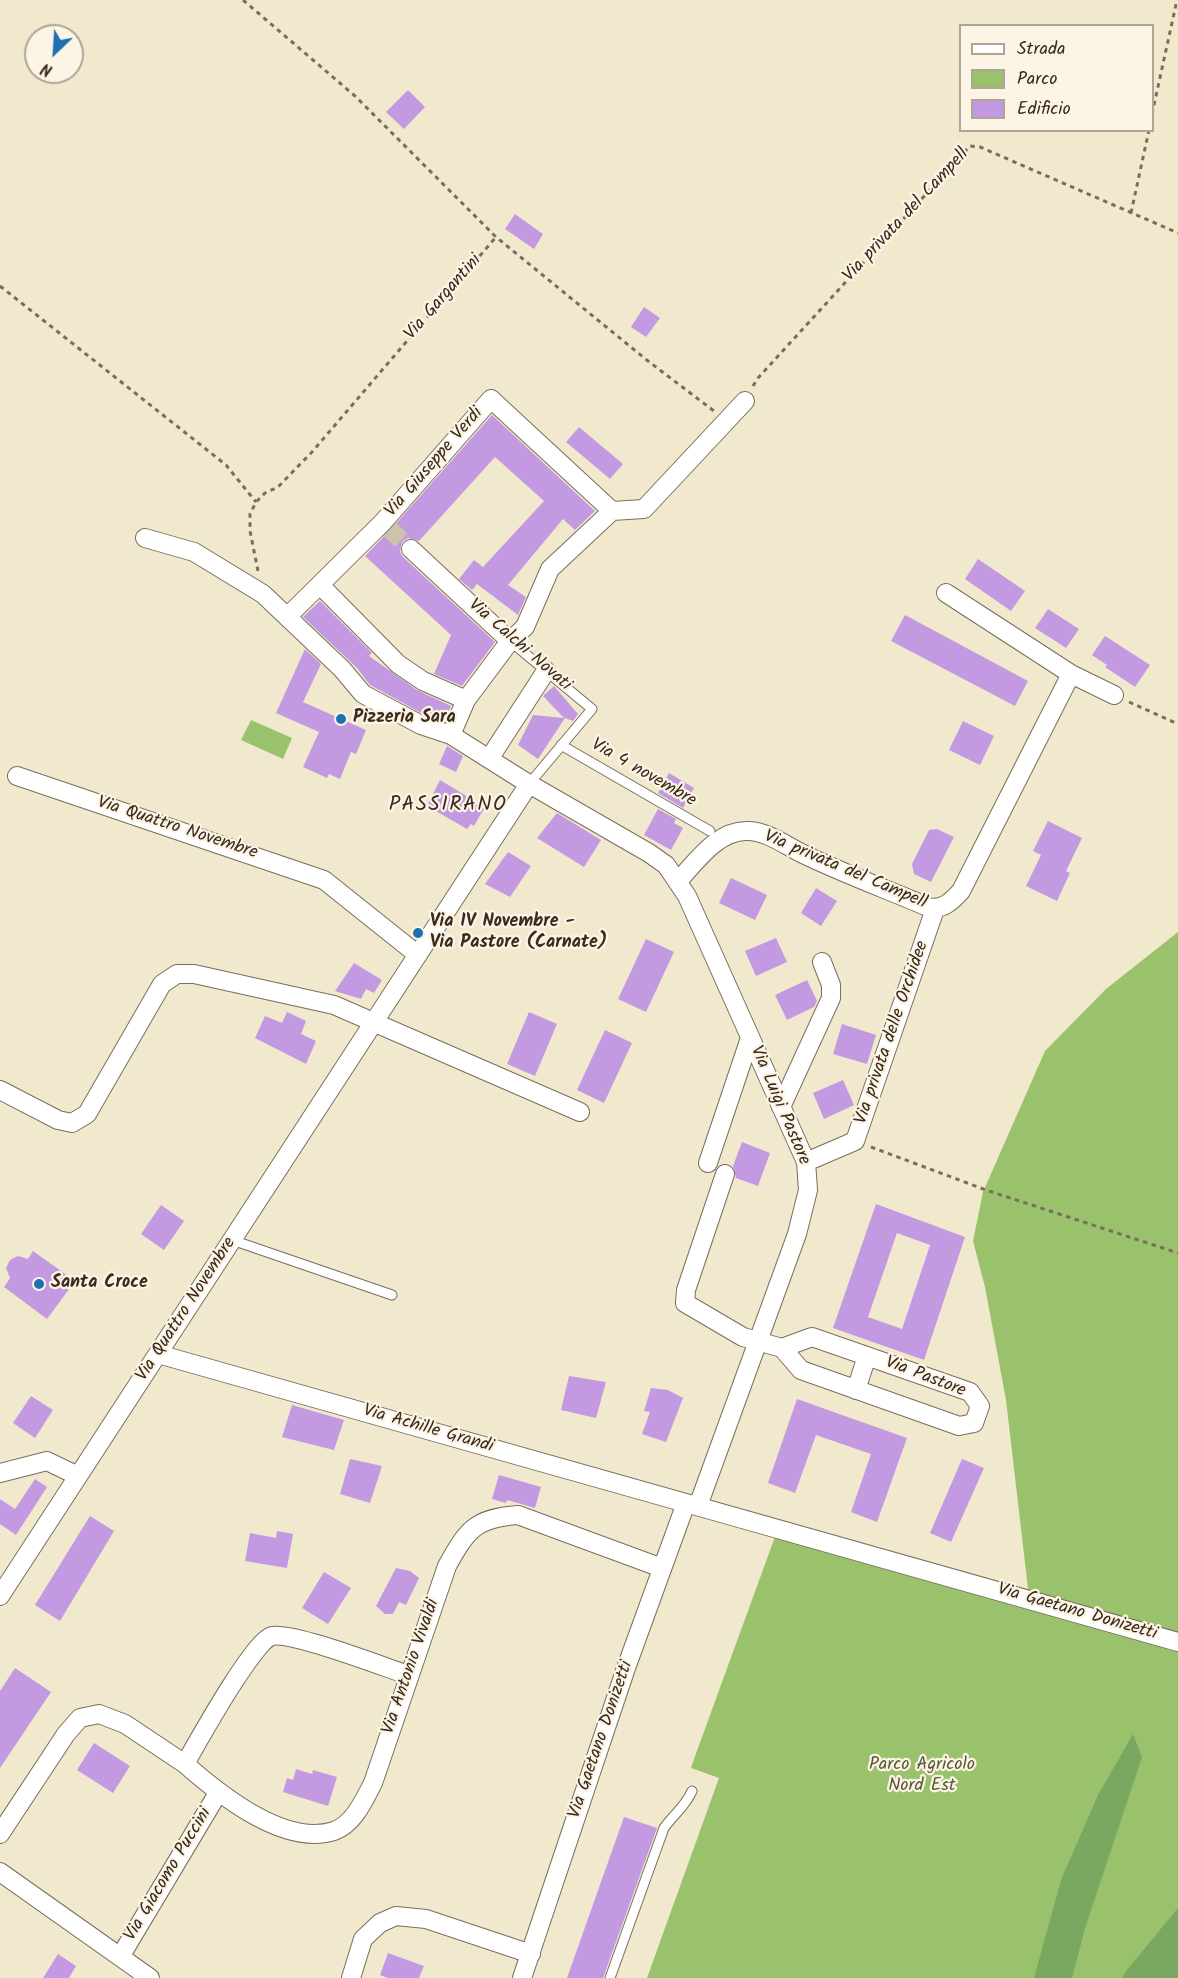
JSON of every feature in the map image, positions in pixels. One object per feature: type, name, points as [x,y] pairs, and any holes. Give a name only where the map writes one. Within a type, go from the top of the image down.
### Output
[{"type":"street","name":"Via Giuseppe Verdi","points":[[286,617],[385,525],[491,399],[612,511]]},
{"type":"street","points":[[451,735],[466,700],[510,641],[525,627],[550,569],[612,511],[644,509],[745,401]]},
{"type":"street","points":[[145,538],[194,552],[263,594],[342,669],[363,694],[421,725],[451,735],[529,784]]},
{"type":"street","name":"Via Calchi Novati","points":[[411,549],[510,641]]},
{"type":"street","points":[[320,585],[398,663],[423,681],[466,700]]},
{"type":"street","points":[[946,593],[1071,674],[1114,695]]},
{"type":"street","points":[[489,759],[546,671]]},
{"type":"street","name":"Via privata del Campell","points":[[678,881],[708,849],[726,836],[747,830],[775,839],[801,853],[935,909],[950,903],[961,891],[1071,674]]},
{"type":"street","name":"Via Quattro Novembre","points":[[17,776],[324,880],[418,955]]},
{"type":"street","name":"Via Luigi Pastore","points":[[529,784],[666,865],[678,881],[806,1162],[808,1190],[804,1212],[758,1341],[692,1504]]},
{"type":"street","name":"Via Quattro Novembre","points":[[0,1596],[529,784]]},
{"type":"street","name":"Via privata delle Orchidee","points":[[806,1162],[855,1141],[935,909]]},
{"type":"street","points":[[781,1107],[831,998],[831,985],[822,962]]},
{"type":"street","points":[[0,1090],[58,1120],[72,1123],[87,1114],[162,984],[177,974],[194,974],[334,1005],[580,1112]]},
{"type":"street","points":[[708,1162],[750,1038]]},
{"type":"street","points":[[725,1174],[686,1290],[685,1303],[743,1337],[782,1348]]},
{"type":"street","name":"Via Pastore","points":[[812,1337],[867,1356],[970,1392],[980,1406],[974,1423],[959,1426],[801,1370],[782,1348],[812,1337]]},
{"type":"street","name":"Via Achille Grandi","points":[[158,1354],[692,1504]]},
{"type":"street","name":"Via Pastore","points":[[856,1390],[867,1356]]},
{"type":"street","points":[[0,1473],[47,1461],[78,1476]]},
{"type":"street","name":"Via Gaetano Donizetti","points":[[522,1978],[622,1679],[662,1568],[692,1504],[1178,1642]]},
{"type":"street","name":"Via Antonio Vivaldi","points":[[0,1834],[80,1718],[99,1714],[125,1724],[184,1764],[218,1793],[282,1828],[313,1834],[335,1831],[356,1814],[373,1783],[447,1566],[464,1537],[477,1523],[500,1516],[518,1515],[662,1568]]},
{"type":"street","points":[[184,1764],[238,1676],[263,1640],[273,1635],[296,1639],[408,1675]]},
{"type":"street","name":"Via Giacomo Puccini","points":[[120,1957],[218,1793]]},
{"type":"street","points":[[0,1872],[150,1978]]},
{"type":"street","points":[[351,1978],[363,1939],[380,1923],[396,1916],[426,1919],[531,1954]]},
{"type":"lane","name":"Via Calchi Novati","points":[[510,641],[592,709],[561,745]]},
{"type":"lane","name":"Via Quattro Novembre","points":[[529,784],[561,745]]},
{"type":"lane","name":"Via 4 novembre","points":[[561,745],[710,831]]},
{"type":"lane","points":[[232,1240],[392,1295]]},
{"type":"lane","points":[[610,1978],[664,1828],[674,1813],[684,1808],[692,1791]]},
{"type":"path","points":[[243,0],[356,96],[496,237]]},
{"type":"path","points":[[1154,105],[1177,0]]},
{"type":"path","points":[[1131,213],[1149,132]]},
{"type":"path","name":"Via privata del Campell","points":[[745,401],[758,378],[970,146],[980,147],[1178,233]]},
{"type":"path","name":"Via Gargantini","points":[[256,502],[265,493],[278,487],[312,452],[496,237],[648,361],[726,420]]},
{"type":"path","points":[[0,286],[226,465],[256,502],[250,514],[250,531],[263,594]]},
{"type":"path","points":[[1114,695],[1178,724]]},
{"type":"path","points":[[855,1141],[986,1190],[1178,1253]]},
{"type":"green space","points":[[251,720],[292,738],[283,759],[241,740]]},
{"type":"green space","name":"Parco Agricolo Nord Est","points":[[1178,932],[1178,1978],[647,1978],[719,1778],[691,1768],[776,1534],[1029,1597],[1006,1400],[985,1287],[973,1241],[983,1192],[1045,1051],[1106,989]]},
{"type":"green space","points":[[1133,1734],[1142,1757],[1086,1925],[1072,1978],[1034,1978],[1061,1880],[1098,1795]]},
{"type":"green space","points":[[1178,1908],[1178,1978],[1122,1978],[1126,1971]]},
{"type":"building","points":[[408,90],[425,107],[404,129],[386,112]]},
{"type":"building","points":[[515,214],[543,234],[534,249],[505,229]]},
{"type":"building","points":[[644,307],[660,318],[646,337],[631,327]]},
{"type":"building","points":[[492,415],[595,511],[575,530],[563,519],[508,585],[526,597],[518,615],[477,584],[472,590],[459,579],[474,560],[483,567],[544,501],[495,457],[419,541],[408,538],[402,542],[400,552],[403,557],[495,642],[462,686],[434,674],[451,635],[365,556]]},
{"type":"building","points":[[579,427],[623,464],[610,479],[566,442]]},
{"type":"building","points":[[978,559],[1025,591],[1011,611],[965,579]]},
{"type":"building","points":[[320,601],[372,653],[369,656],[417,690],[451,706],[445,721],[425,715],[370,685],[357,668],[303,617]]},
{"type":"building","points":[[1048,609],[1079,629],[1066,648],[1035,628]]},
{"type":"building","points":[[905,615],[1028,681],[1015,706],[891,641]]},
{"type":"building","points":[[1105,636],[1150,665],[1135,687],[1105,667],[1107,665],[1092,655]]},
{"type":"building","points":[[305,649],[321,664],[303,702],[366,730],[356,754],[351,752],[340,779],[329,774],[327,778],[303,767],[319,732],[276,713]]},
{"type":"building","points":[[554,686],[578,714],[573,721],[565,718],[538,759],[518,745],[533,715],[564,718],[543,696]]},
{"type":"building","points":[[963,721],[994,736],[980,765],[949,750]]},
{"type":"building","points":[[447,746],[463,756],[456,772],[439,764]]},
{"type":"building","points":[[669,773],[694,788],[683,808],[658,793]]},
{"type":"building","points":[[440,780],[485,807],[474,826],[471,824],[467,829],[427,806]]},
{"type":"building","points":[[658,809],[676,819],[674,823],[683,828],[671,850],[644,835]]},
{"type":"building","points":[[557,813],[601,840],[584,867],[537,838]]},
{"type":"building","points":[[1048,821],[1082,838],[1066,871],[1070,873],[1057,901],[1026,886],[1041,855],[1033,851]]},
{"type":"building","points":[[937,829],[954,837],[931,882],[914,874],[912,864],[929,830]]},
{"type":"building","points":[[508,852],[531,866],[510,897],[485,884]]},
{"type":"building","points":[[731,878],[767,895],[755,920],[719,903]]},
{"type":"building","points":[[816,888],[837,901],[821,926],[801,913]]},
{"type":"building","points":[[776,938],[787,962],[756,976],[745,951]]},
{"type":"building","points":[[646,939],[674,952],[646,1012],[618,999]]},
{"type":"building","points":[[354,963],[382,980],[374,993],[366,989],[361,999],[335,991]]},
{"type":"building","points":[[807,980],[817,1001],[814,1007],[787,1020],[775,995]]},
{"type":"building","points":[[287,1012],[306,1021],[301,1034],[316,1041],[306,1064],[255,1038],[265,1016],[282,1023]]},
{"type":"building","points":[[529,1012],[557,1024],[535,1076],[507,1064]]},
{"type":"building","points":[[842,1024],[876,1035],[867,1064],[833,1054]]},
{"type":"building","points":[[605,1030],[632,1043],[604,1103],[577,1090]]},
{"type":"building","points":[[843,1080],[854,1105],[824,1119],[813,1093]]},
{"type":"building","points":[[742,1142],[770,1153],[758,1186],[736,1178],[733,1166]]},
{"type":"building","points":[[876,1204],[965,1237],[924,1360],[833,1328]],"holes":[[[897,1233],[930,1245],[902,1329],[868,1317]]]},
{"type":"building","points":[[161,1205],[184,1221],[164,1250],[141,1234]]},
{"type":"building","name":"Santa Croce","points":[[33,1251],[75,1281],[47,1319],[4,1287],[10,1278],[6,1268],[10,1260],[18,1256],[28,1259]]},
{"type":"building","points":[[569,1376],[606,1382],[596,1418],[561,1410]]},
{"type":"building","points":[[651,1388],[668,1390],[683,1398],[666,1442],[642,1434],[650,1412],[644,1411]]},
{"type":"building","points":[[31,1396],[53,1410],[35,1438],[13,1423]]},
{"type":"building","points":[[797,1399],[907,1438],[877,1522],[851,1512],[871,1454],[816,1435],[795,1493],[768,1483]]},
{"type":"building","points":[[292,1405],[344,1420],[334,1450],[282,1437]]},
{"type":"building","points":[[350,1459],[382,1466],[370,1503],[340,1494]]},
{"type":"building","points":[[962,1459],[984,1468],[951,1542],[930,1533]]},
{"type":"building","points":[[499,1475],[541,1487],[535,1508],[507,1500],[506,1503],[492,1499]]},
{"type":"building","points":[[35,1479],[47,1487],[16,1535],[0,1524],[0,1499],[15,1509]]},
{"type":"building","points":[[90,1516],[114,1531],[60,1621],[35,1605]]},
{"type":"building","points":[[277,1531],[293,1534],[287,1568],[245,1561],[250,1533],[276,1538]]},
{"type":"building","points":[[396,1568],[410,1571],[419,1578],[406,1605],[399,1602],[393,1614],[385,1614],[376,1606]]},
{"type":"building","points":[[324,1572],[351,1588],[328,1624],[302,1608]]},
{"type":"building","points":[[15,1668],[51,1692],[0,1768],[0,1691]]},
{"type":"building","points":[[94,1743],[130,1766],[113,1793],[77,1770]]},
{"type":"building","points":[[296,1769],[312,1774],[313,1770],[337,1777],[328,1806],[283,1792],[287,1778],[293,1780]]},
{"type":"building","points":[[624,1817],[657,1828],[603,1978],[567,1978]]},
{"type":"building","points":[[388,1953],[424,1966],[419,1978],[388,1978],[380,1975]]},
{"type":"building","points":[[58,1954],[76,1966],[69,1978],[43,1978]]},
{"type":"tunnel","points":[[388,528],[411,549]]},
{"type":"place","name":"Pizzeria Sara","points":[[341,719]]},
{"type":"place","name":"Via IV Novembre - Via Pastore (Carnate)","points":[[418,933]]},
{"type":"place","name":"Santa Croce","points":[[39,1284]]},
{"type":"district","name":"PASSIRANO","points":[[448,806]]}]
